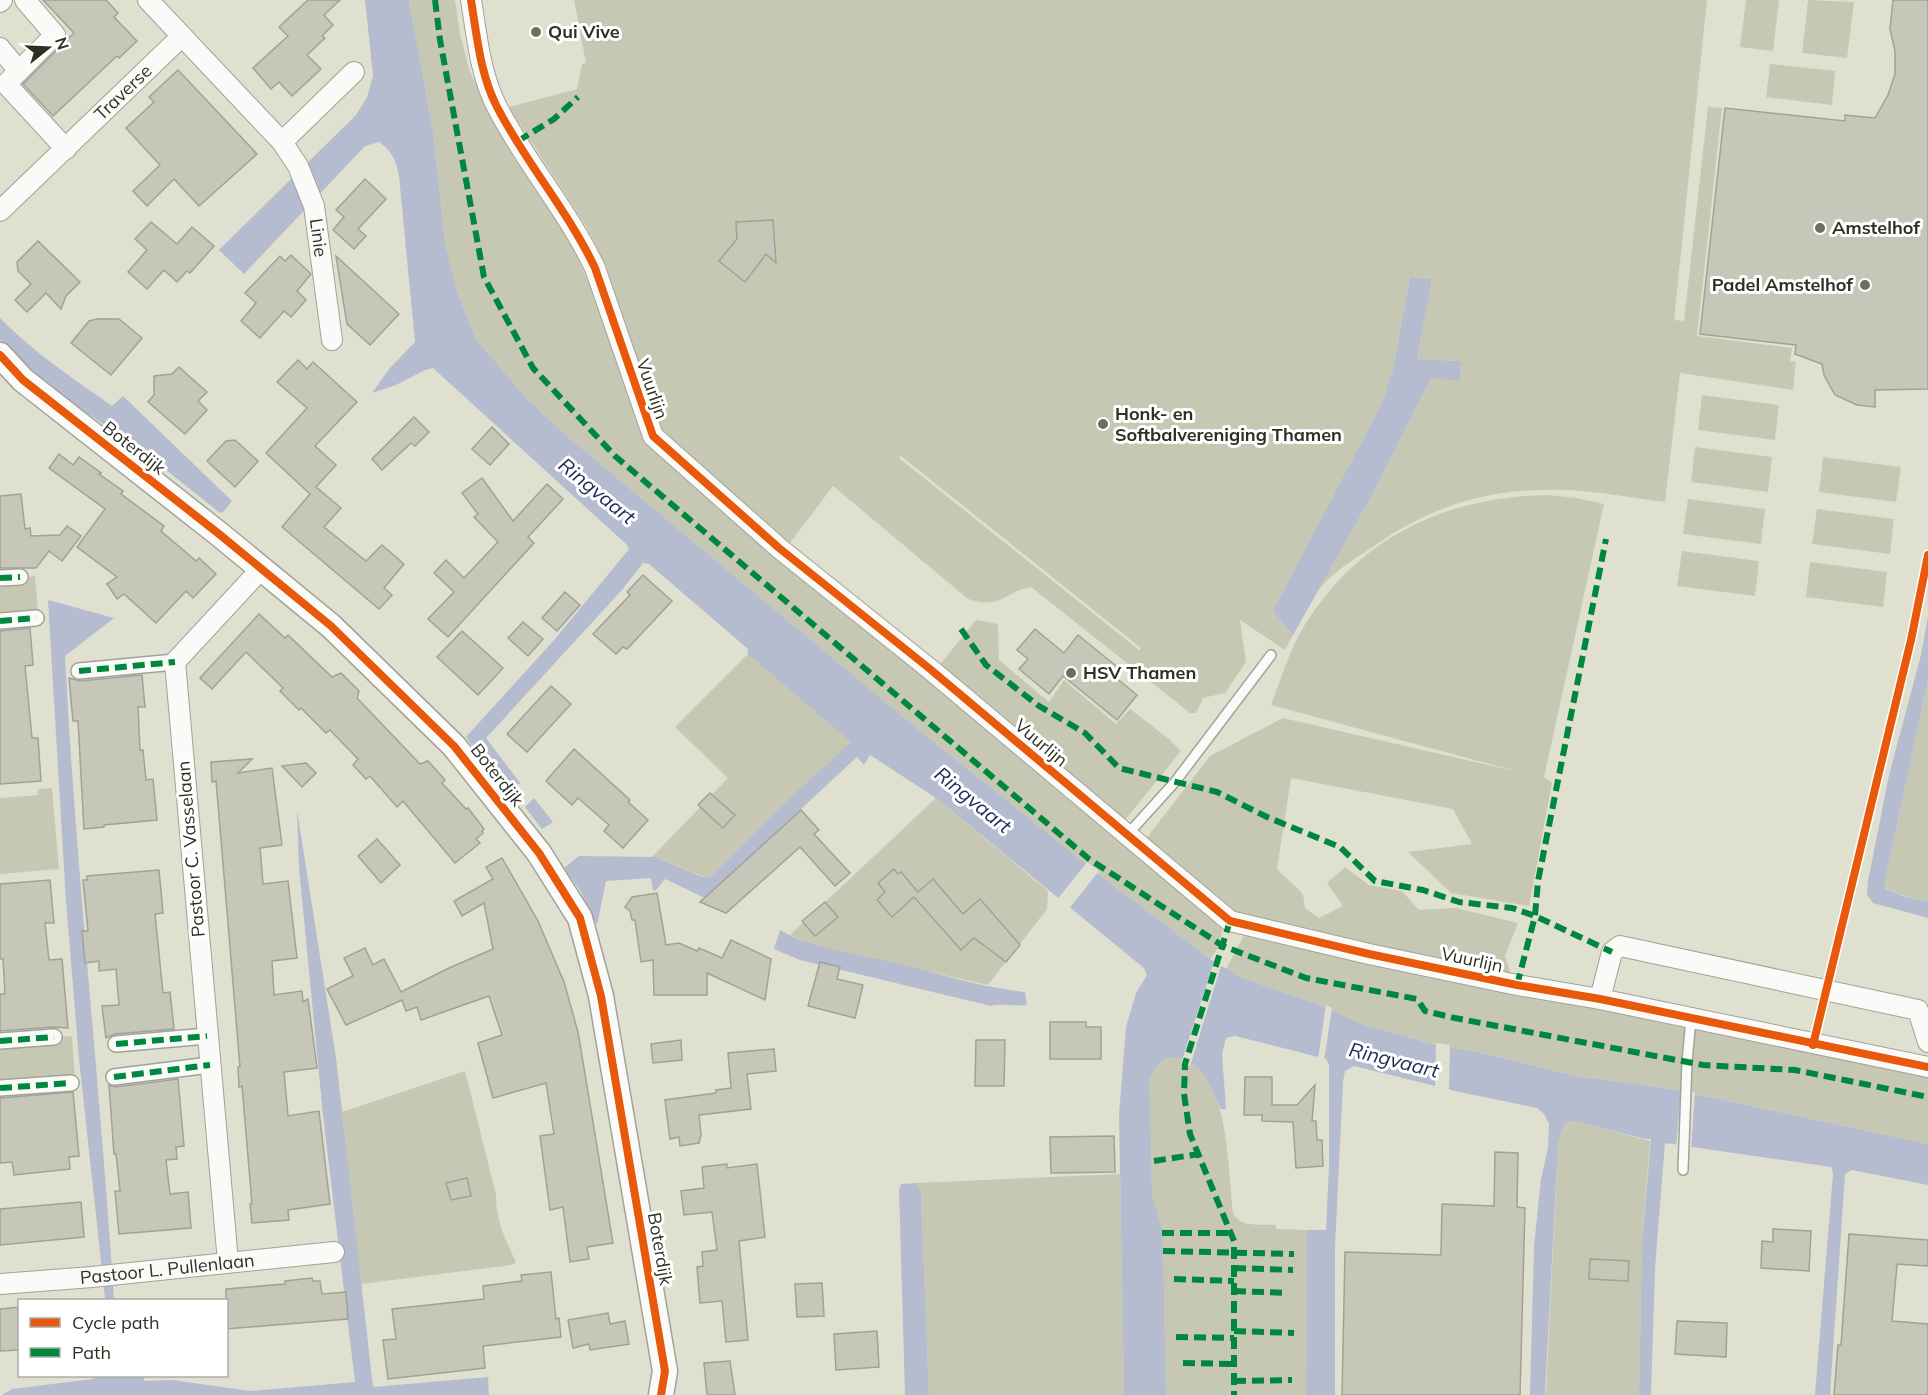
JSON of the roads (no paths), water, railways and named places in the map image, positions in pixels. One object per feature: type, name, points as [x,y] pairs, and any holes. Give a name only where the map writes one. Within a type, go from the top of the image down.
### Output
[{"type":"street","points":[[25,0],[55,35],[6,84],[66,149]]},
{"type":"street","name":"Linie","points":[[148,0],[282,142],[298,166],[314,206],[332,340]]},
{"type":"street","name":"Vuurlijn","points":[[471,0],[484,73],[497,106],[584,244],[595,268],[653,436],[780,548],[930,669],[1230,921],[1517,985],[1600,999],[1928,1067]]},
{"type":"street","name":"Traverse","points":[[0,211],[182,37]]},
{"type":"street","points":[[0,48],[19,71]]},
{"type":"street","points":[[282,142],[354,72]]},
{"type":"street","name":"Boterdijk","points":[[0,355],[23,380],[262,568],[331,626],[454,746],[539,853],[580,918],[601,996],[665,1371],[661,1395]]},
{"type":"street","points":[[79,671],[175,662],[262,568]]},
{"type":"street","points":[[0,578],[20,577]]},
{"type":"street","points":[[0,621],[36,618]]},
{"type":"street","name":"Pastoor C. Vasselaan","points":[[175,662],[228,1262]]},
{"type":"street","points":[[1600,999],[1612,952],[1620,945],[1918,1010],[1928,1042]]},
{"type":"street","points":[[0,1041],[54,1036]]},
{"type":"street","points":[[116,1044],[207,1036]]},
{"type":"street","points":[[114,1077],[210,1065]]},
{"type":"street","points":[[0,1088],[71,1083]]},
{"type":"street","name":"Pastoor L. Pullenlaan","points":[[0,1284],[92,1277],[334,1252]]},
{"type":"lane","points":[[1127,835],[1175,782],[1271,654]]},
{"type":"lane","points":[[1683,1170],[1691,1018]]},
{"type":"water","name":"Ringvaart","points":[[365,0],[409,0],[433,131],[445,242],[457,292],[476,339],[527,399],[567,436],[903,717],[1106,880],[1210,959],[1240,977],[1320,1005],[1362,1024],[1432,1044],[1478,1052],[1576,1076],[1672,1089],[1928,1144],[1928,1185],[1852,1170],[1845,1174],[1830,1395],[1815,1395],[1833,1173],[1831,1167],[1665,1143],[1655,1268],[1651,1395],[1639,1395],[1642,1242],[1651,1139],[1575,1121],[1567,1122],[1558,1144],[1545,1395],[1530,1395],[1534,1246],[1541,1179],[1548,1148],[1549,1124],[1544,1114],[1537,1108],[1354,1066],[1345,1071],[1343,1082],[1335,1247],[1335,1395],[1306,1395],[1307,1230],[1326,1230],[1329,1166],[1329,1065],[1326,1059],[1235,1036],[1226,1038],[1222,1054],[1226,1109],[1221,1109],[1203,1073],[1197,1067],[1180,1059],[1167,1057],[1157,1066],[1149,1079],[1152,1193],[1162,1229],[1163,1245],[1166,1395],[1124,1395],[1119,1115],[1126,1027],[1136,993],[1147,975],[1144,968],[936,798],[870,755],[864,765],[857,757],[705,898],[665,879],[653,891],[651,878],[606,881],[597,925],[581,892],[564,868],[579,856],[656,857],[702,877],[710,877],[783,804],[851,742],[748,654],[748,649],[649,564],[643,563],[622,590],[486,738],[520,783],[511,791],[466,737],[555,639],[629,549],[433,368],[372,393],[389,369],[415,342],[399,176],[393,156],[379,142],[365,146],[244,274],[219,250],[356,115],[367,97],[373,76]]},
{"type":"water","points":[[1410,277],[1432,279],[1417,359],[1461,361],[1460,381],[1431,378],[1371,497],[1293,635],[1273,611],[1381,405],[1392,373]]},
{"type":"water","points":[[0,318],[40,354],[112,406],[123,396],[232,501],[224,511],[220,513],[135,445],[55,392],[0,340]]},
{"type":"water","points":[[48,600],[114,618],[65,656],[75,817],[114,1299],[104,1299],[79,1059],[66,902]]},
{"type":"water","points":[[1928,616],[1928,680],[1885,888],[1903,896],[1928,902],[1928,918],[1873,903],[1867,895],[1889,775],[1921,655]]},
{"type":"water","points":[[534,798],[553,822],[542,829],[525,807]]},
{"type":"water","points":[[297,810],[336,1058],[373,1387],[488,1377],[489,1395],[2,1395],[12,1389],[93,1379],[94,1377],[144,1377],[144,1381],[172,1380],[250,1391],[355,1382],[323,1115],[299,868]]},
{"type":"water","points":[[780,930],[830,949],[1007,990],[1025,992],[1027,1005],[991,1006],[800,960],[774,949]]},
{"type":"water","points":[[917,1183],[921,1193],[929,1395],[905,1395],[899,1189],[901,1184]]},
{"type":"place","name":"Qui Vive","points":[[536,32]]},
{"type":"place","name":"Amstelhof","points":[[1820,228]]},
{"type":"place","name":"Padel Amstelhof","points":[[1865,285]]},
{"type":"place","name":"Honk- en Softbalvereniging Thamen","points":[[1103,424]]},
{"type":"place","name":"HSV Thamen","points":[[1071,673]]}]
